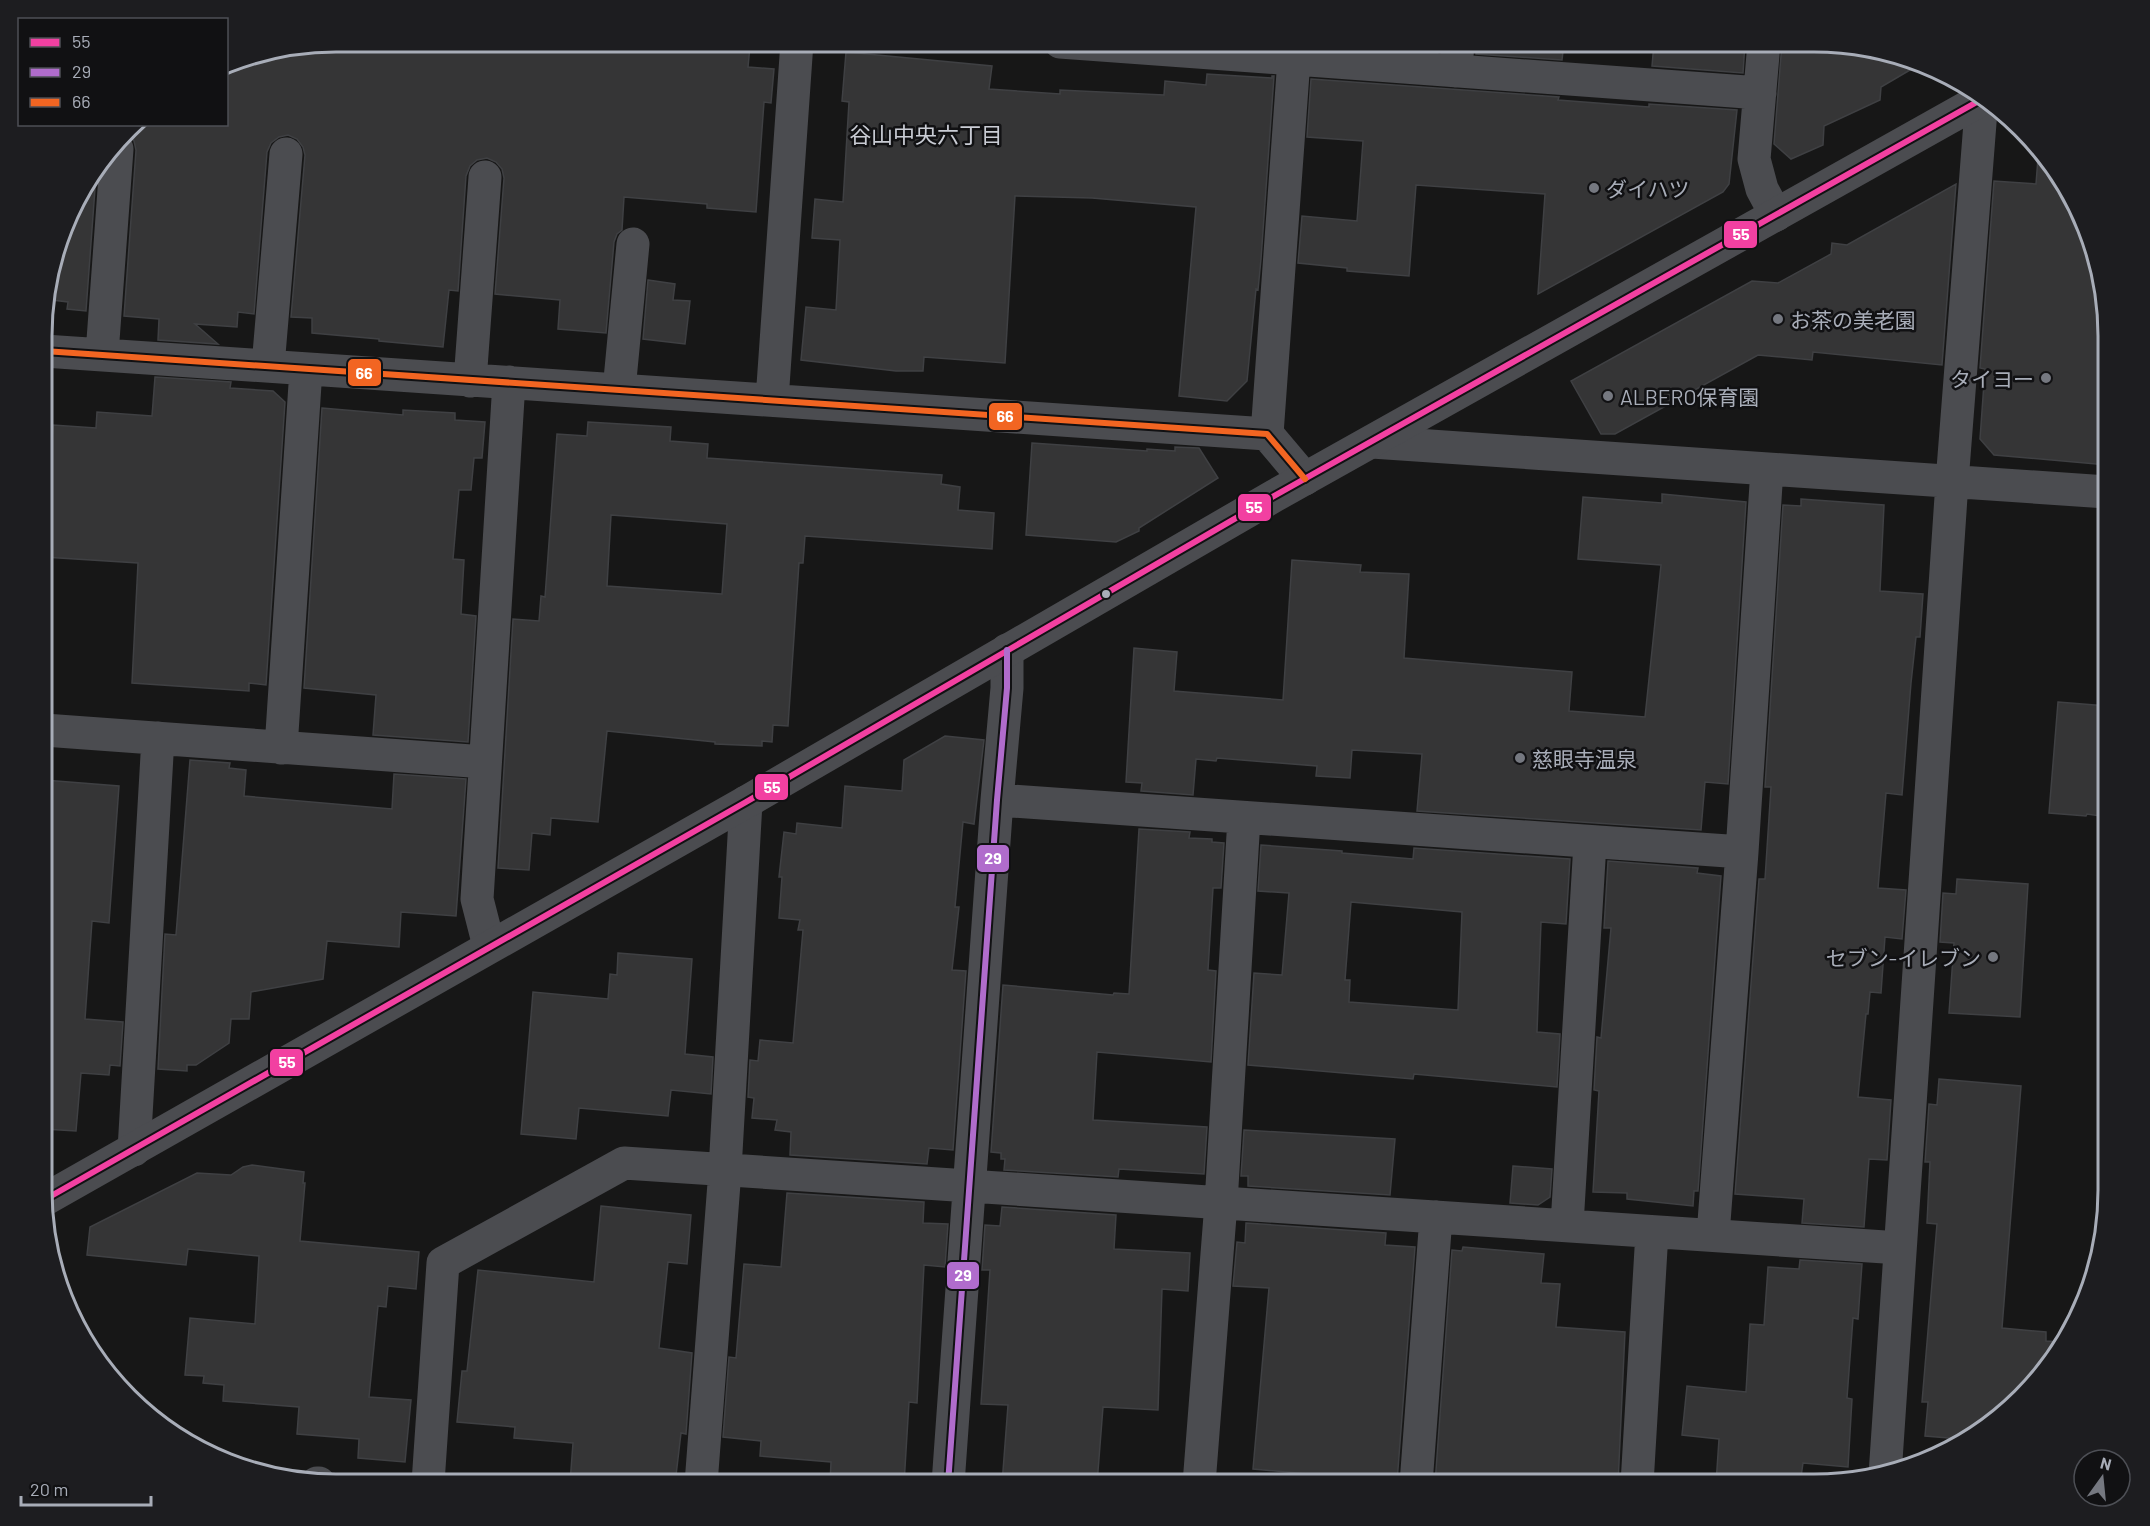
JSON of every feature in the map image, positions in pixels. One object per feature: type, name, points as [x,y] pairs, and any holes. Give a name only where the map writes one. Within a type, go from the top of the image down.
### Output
[{"type":"street","points":[[772,400],[796,52]]},
{"type":"street","points":[[1260,52],[1294,59],[1457,57],[1760,93]]},
{"type":"street","points":[[1763,52],[1754,159],[1762,189],[1776,215]]},
{"type":"street","points":[[1294,59],[1267,434],[1305,479]]},
{"type":"street","points":[[52,1196],[746,802],[1305,479],[1975,103]]},
{"type":"street","points":[[1886,1464],[1952,482],[1982,108]]},
{"type":"street","points":[[268,366],[286,154]]},
{"type":"street","points":[[102,354],[116,157]]},
{"type":"street","points":[[470,381],[486,177]]},
{"type":"street","points":[[619,390],[633,244]]},
{"type":"street","points":[[52,351],[1267,434]]},
{"type":"street","points":[[280,748],[306,369]]},
{"type":"street","points":[[489,946],[477,899],[509,382]]},
{"type":"street","points":[[1372,442],[2098,491]]},
{"type":"street","points":[[1713,1235],[1742,852],[1767,469]]},
{"type":"street","points":[[949,1474],[1007,688],[1007,650]]},
{"type":"street","points":[[52,730],[485,762]]},
{"type":"street","points":[[134,1150],[158,738]]},
{"type":"street","points":[[997,800],[1742,852]]},
{"type":"street","points":[[702,1474],[725,1170],[746,802]]},
{"type":"street","points":[[1200,1474],[1221,1203],[1244,818]]},
{"type":"street","points":[[1567,1225],[1590,843]]},
{"type":"street","points":[[429,1474],[443,1263],[624,1163],[1900,1248]]},
{"type":"street","points":[[1417,1474],[1436,1217]]},
{"type":"street","points":[[1638,1474],[1652,1232]]},
{"type":"building","points":[[337,52],[749,52],[748,67],[774,69],[771,103],[764,102],[756,212],[707,208],[707,204],[624,197],[622,230],[617,234],[614,242],[606,333],[558,329],[560,300],[495,294],[504,178],[502,169],[496,162],[487,158],[477,160],[470,166],[466,176],[458,291],[449,290],[443,347],[312,333],[312,318],[291,317],[305,155],[297,139],[288,135],[279,137],[271,143],[267,152],[254,314],[238,312],[237,327],[195,324],[218,344],[158,340],[159,319],[124,316],[136,150],[133,139],[146,126],[228,126],[228,74],[263,62],[300,55]]},
{"type":"building","points":[[846,52],[992,66],[989,89],[1060,94],[1060,90],[1164,95],[1165,81],[1206,85],[1207,74],[1272,78],[1274,76],[1261,259],[1247,381],[1227,401],[1179,396],[1196,207],[1092,198],[1015,196],[1005,363],[924,357],[923,371],[896,371],[801,360],[806,307],[836,310],[840,240],[812,238],[815,199],[843,202],[849,102],[842,101]]},
{"type":"building","points":[[1476,52],[1563,52],[1562,60],[1476,54]]},
{"type":"building","points":[[1653,52],[1744,52],[1743,73],[1652,66]]},
{"type":"building","points":[[1781,52],[1850,55],[1887,62],[1910,70],[1881,87],[1880,100],[1824,126],[1823,145],[1791,159],[1774,144]]},
{"type":"building","name":"ダイハツ","points":[[1311,79],[1559,97],[1558,100],[1649,107],[1649,104],[1737,110],[1729,184],[1723,192],[1538,294],[1545,194],[1416,185],[1409,276],[1347,271],[1347,268],[1298,263],[1302,216],[1357,221],[1363,141],[1307,137]]},
{"type":"building","name":"タイヨー","points":[[2038,162],[2050,179],[2076,228],[2092,281],[2098,337],[2098,464],[1994,455],[1980,439],[1985,369],[1980,368],[1994,181],[2036,184]]},
{"type":"building","points":[[1956,184],[1942,365],[1813,352],[1812,360],[1758,355],[1615,434],[1601,434],[1571,381],[1752,281],[1778,283],[1831,254],[1832,243],[1847,245]]},
{"type":"building","points":[[95,188],[86,311],[67,309],[68,302],[55,300],[62,263],[74,228]]},
{"type":"building","points":[[648,280],[675,284],[673,300],[690,301],[685,344],[643,339]]},
{"type":"building","points":[[155,377],[231,382],[230,388],[273,391],[285,402],[266,685],[249,683],[249,691],[132,683],[138,563],[52,558],[53,425],[96,428],[97,412],[152,416]]},
{"type":"building","points":[[322,408],[403,415],[403,410],[455,413],[455,420],[485,422],[482,458],[474,458],[471,490],[459,490],[453,559],[464,560],[461,614],[476,616],[468,742],[373,735],[376,695],[304,688]]},
{"type":"building","points":[[588,422],[671,427],[670,441],[708,444],[707,458],[942,475],[941,484],[960,487],[958,510],[994,513],[992,549],[805,536],[803,563],[799,563],[788,726],[773,725],[772,742],[762,741],[762,746],[715,744],[715,742],[607,731],[598,822],[551,818],[550,835],[532,833],[529,870],[498,868],[513,619],[539,621],[541,596],[545,597],[557,434],[587,436]],"holes":[[[611,515],[727,524],[722,594],[607,586]]]},
{"type":"building","points":[[1032,443],[1147,451],[1147,449],[1175,451],[1175,447],[1199,448],[1218,478],[1139,528],[1139,531],[1116,542],[1026,535]]},
{"type":"building","points":[[1662,494],[1746,502],[1728,784],[1705,782],[1701,830],[1417,811],[1422,754],[1352,750],[1350,778],[1316,776],[1317,766],[1217,758],[1216,761],[1196,759],[1193,795],[1141,791],[1142,783],[1126,782],[1134,648],[1177,652],[1174,691],[1283,700],[1292,560],[1361,565],[1360,572],[1409,574],[1404,658],[1572,672],[1569,711],[1645,717],[1661,565],[1578,559],[1583,497],[1662,503]]},
{"type":"building","points":[[1801,499],[1884,505],[1880,591],[1923,594],[1920,637],[1916,637],[1911,683],[1902,795],[1886,793],[1878,888],[1906,890],[1902,939],[1885,937],[1881,993],[1870,992],[1868,1014],[1866,1014],[1858,1097],[1891,1100],[1887,1160],[1869,1159],[1864,1227],[1802,1223],[1804,1199],[1735,1194],[1759,879],[1765,879],[1771,787],[1765,787],[1783,505],[1801,506]]},
{"type":"building","points":[[2058,702],[2098,705],[2098,816],[2049,813]]},
{"type":"building","points":[[945,736],[984,740],[974,824],[963,822],[955,907],[959,907],[952,970],[966,971],[953,1150],[929,1148],[927,1164],[790,1155],[791,1132],[775,1130],[777,1120],[752,1118],[754,1098],[748,1097],[750,1060],[758,1061],[760,1040],[793,1043],[803,930],[798,930],[800,920],[779,918],[782,877],[779,877],[784,832],[796,834],[797,823],[842,828],[845,786],[902,791],[904,760]]},
{"type":"building","points":[[190,760],[230,763],[229,768],[246,770],[244,796],[392,809],[394,774],[466,779],[456,916],[401,912],[399,947],[327,941],[323,979],[251,992],[249,1019],[231,1019],[229,1043],[196,1065],[187,1065],[187,1071],[158,1069],[165,934],[176,935]]},
{"type":"building","points":[[52,781],[119,786],[109,923],[92,921],[85,1019],[123,1022],[120,1066],[110,1065],[109,1075],[81,1073],[76,1131],[52,1130]]},
{"type":"building","points":[[1139,829],[1190,832],[1189,838],[1212,839],[1212,842],[1224,843],[1221,888],[1213,888],[1208,970],[1216,971],[1211,1062],[1097,1052],[1093,1120],[1207,1127],[1204,1174],[1119,1169],[1118,1177],[1004,1170],[1005,1159],[1001,1159],[1001,1153],[991,1152],[1003,985],[1113,995],[1114,993],[1129,994]]},
{"type":"building","points":[[1261,845],[1413,859],[1414,848],[1570,859],[1566,924],[1541,922],[1537,1032],[1560,1034],[1557,1087],[1414,1074],[1413,1079],[1248,1065],[1254,973],[1282,975],[1289,893],[1258,891]],"holes":[[[1351,902],[1462,912],[1458,1010],[1349,1002],[1350,980],[1345,980]]]},
{"type":"building","points":[[1608,861],[1698,868],[1697,873],[1721,876],[1698,1191],[1694,1191],[1693,1206],[1627,1199],[1627,1193],[1593,1192],[1599,1091],[1594,1090],[1597,1037],[1601,1038],[1611,928],[1604,928]]},
{"type":"building","points":[[1957,879],[2028,884],[2020,1017],[1949,1013],[1954,943],[1940,942],[1943,893],[1956,894]]},
{"type":"building","points":[[618,953],[692,959],[685,1054],[713,1057],[711,1094],[671,1090],[668,1116],[579,1108],[576,1139],[521,1134],[533,992],[608,999],[610,974],[617,975]]},
{"type":"building","points":[[1939,1079],[2021,1086],[2002,1328],[2046,1332],[2046,1341],[2053,1341],[2027,1377],[2001,1403],[1971,1426],[1950,1438],[1925,1436],[1928,1402],[1922,1402],[1937,1224],[1927,1223],[1930,1162],[1925,1162],[1929,1104],[1937,1105]]},
{"type":"building","points":[[1244,1130],[1395,1139],[1390,1195],[1248,1186],[1248,1176],[1241,1176]]},
{"type":"building","points":[[252,1165],[304,1172],[300,1241],[419,1252],[416,1289],[388,1286],[386,1307],[378,1306],[369,1397],[411,1400],[405,1462],[358,1458],[359,1439],[297,1434],[299,1407],[223,1401],[224,1385],[203,1383],[204,1376],[185,1375],[190,1318],[255,1324],[259,1256],[188,1249],[186,1265],[87,1255],[90,1227],[197,1173],[231,1175],[243,1167]]},
{"type":"building","points":[[1513,1166],[1552,1169],[1550,1197],[1538,1205],[1510,1203]]},
{"type":"building","points":[[787,1193],[924,1202],[923,1223],[948,1224],[945,1267],[924,1265],[917,1403],[909,1402],[905,1474],[830,1474],[831,1462],[760,1456],[761,1441],[723,1437],[729,1357],[736,1358],[744,1264],[781,1267]]},
{"type":"building","points":[[601,1206],[691,1215],[687,1264],[668,1262],[659,1348],[692,1353],[686,1434],[681,1433],[676,1474],[571,1474],[573,1443],[514,1438],[515,1427],[457,1422],[462,1371],[467,1371],[478,1270],[594,1282]]},
{"type":"building","points":[[1002,1207],[1116,1215],[1114,1249],[1190,1253],[1188,1291],[1162,1289],[1158,1410],[1103,1407],[1098,1474],[1003,1474],[1008,1405],[981,1404],[990,1270],[982,1270],[985,1225],[1000,1226]]},
{"type":"building","points":[[1246,1223],[1386,1233],[1385,1245],[1415,1247],[1398,1474],[1308,1474],[1253,1469],[1269,1288],[1233,1286],[1237,1242],[1245,1243]]},
{"type":"building","points":[[1463,1247],[1544,1254],[1541,1283],[1560,1284],[1556,1327],[1625,1332],[1618,1474],[1436,1474],[1452,1250],[1462,1251]]},
{"type":"building","points":[[1800,1260],[1862,1264],[1858,1319],[1853,1318],[1847,1398],[1852,1399],[1848,1467],[1803,1463],[1801,1474],[1717,1474],[1719,1439],[1682,1435],[1687,1386],[1746,1392],[1750,1324],[1764,1325],[1768,1267],[1799,1269]]},
{"type":"transit line","name":"55","points":[[52,1195],[746,802],[1274,496],[1975,103]]},
{"type":"transit line","name":"66","points":[[52,352],[1267,434],[1305,479]]},
{"type":"transit line","name":"29","points":[[949,1474],[1007,688],[1007,650]]},
{"type":"place","name":"ダイハツ","points":[[1594,188]]},
{"type":"place","name":"お茶の美老園","points":[[1778,319]]},
{"type":"place","name":"タイヨー","points":[[2046,378]]},
{"type":"place","name":"ALBERO保育園","points":[[1608,396]]},
{"type":"place","name":"慈眼寺温泉","points":[[1520,758]]},
{"type":"place","name":"セブン-イレブン","points":[[1993,957]]},
{"type":"district","name":"谷山中央六丁目","points":[[926,134]]}]
